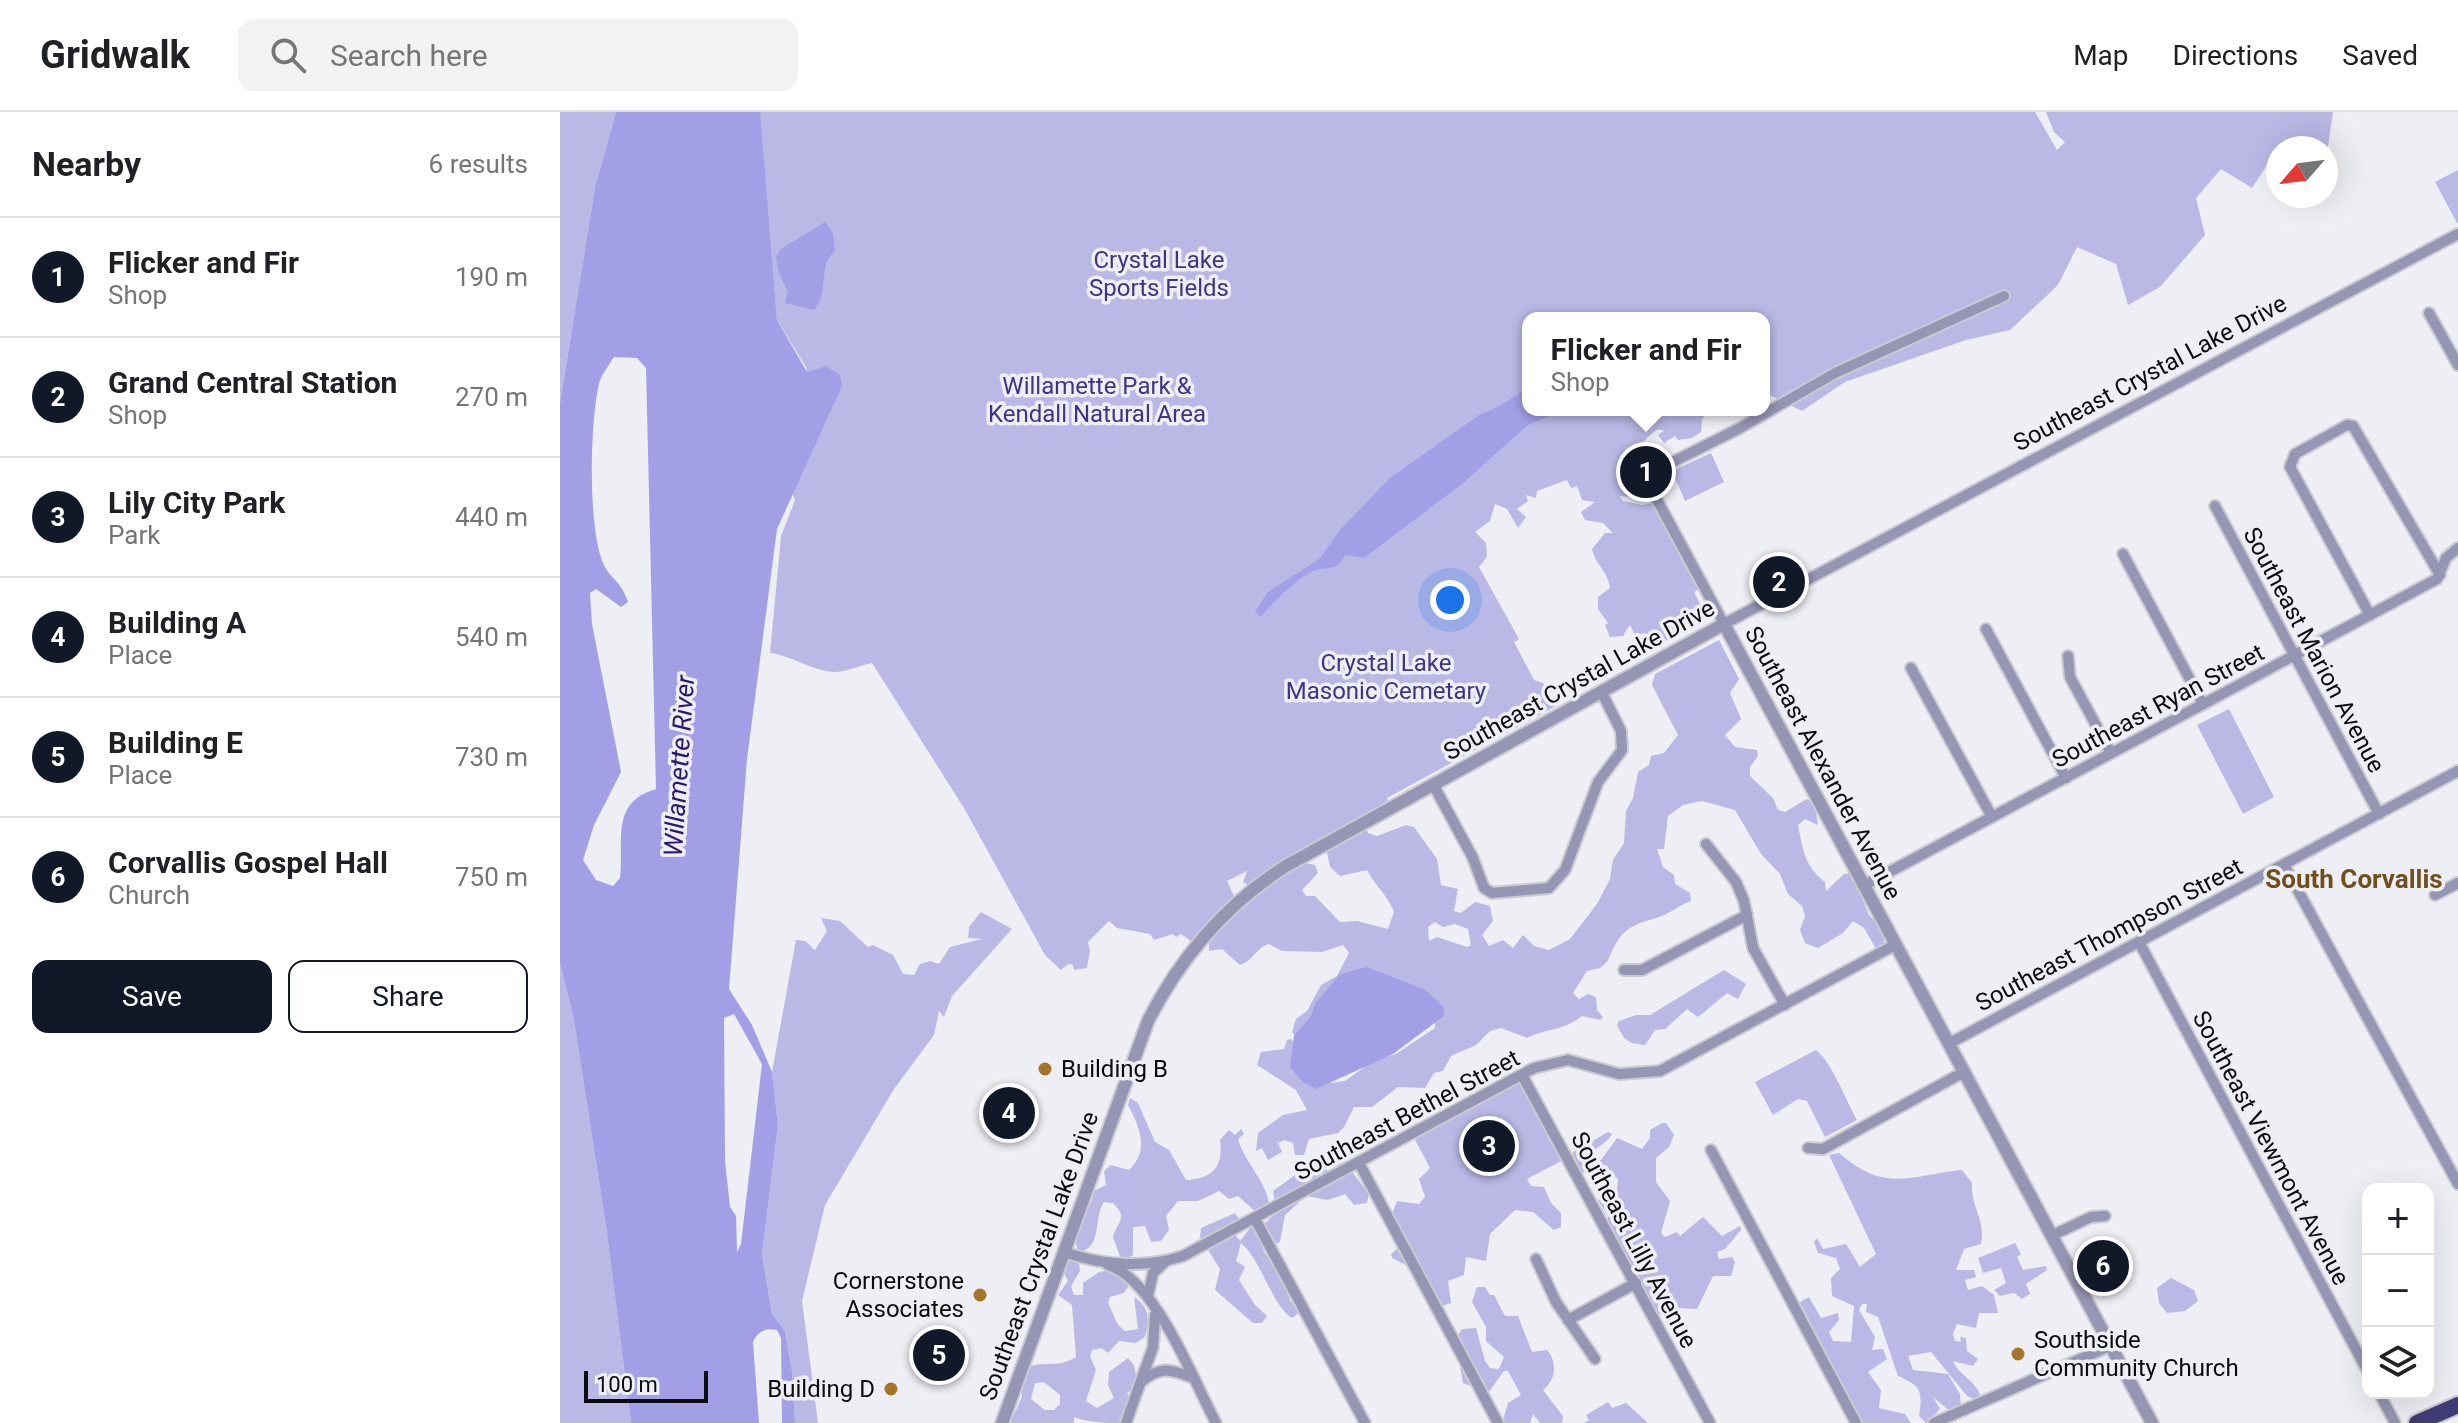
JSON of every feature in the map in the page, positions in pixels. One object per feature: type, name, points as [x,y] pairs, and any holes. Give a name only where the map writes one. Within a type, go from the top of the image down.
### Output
[{"type":"highway","points":[[2425,1422],[2458,1405]]},
{"type":"street","name":"Southeast Crystal Lake Drive","points":[[1002,1423],[1148,1021],[1196,944],[1259,883],[1724,624],[2458,234]]},
{"type":"street","name":"Southeast Alexander Avenue","points":[[1770,411],[1835,373],[2004,296]]},
{"type":"street","points":[[2429,313],[2458,365]]},
{"type":"street","name":"Southeast Alexander Avenue","points":[[1761,416],[1649,474],[1649,485],[2152,1423]]},
{"type":"street","points":[[2370,615],[2290,467],[2295,454],[2351,425],[2440,575]]},
{"type":"street","name":"Southeast Marion Avenue","points":[[2215,506],[2379,814]]},
{"type":"street","name":"Southeast Ryan Street","points":[[1863,886],[2370,615],[2440,575],[2446,558],[2458,548]]},
{"type":"street","points":[[2123,554],[2203,704]]},
{"type":"street","points":[[1986,629],[2066,778]]},
{"type":"street","points":[[2068,656],[2070,677],[2111,753]]},
{"type":"street","points":[[1911,668],[1992,817]]},
{"type":"street","points":[[1434,786],[1473,858],[1484,888],[1492,893],[1549,888],[1565,870],[1598,782],[1622,750],[1621,731],[1602,693]]},
{"type":"street","name":"Southeast Thompson Street","points":[[1948,1044],[2458,771]]},
{"type":"street","points":[[1706,844],[1736,882],[1758,958],[1785,1005]]},
{"type":"street","points":[[2284,865],[2458,1184]]},
{"type":"street","points":[[2435,895],[2458,883]]},
{"type":"street","points":[[1624,970],[1642,970],[1747,915]]},
{"type":"street","name":"Southeast Viewmont Avenue","points":[[2139,942],[2362,1361]]},
{"type":"street","name":"Southeast Bethel Street","points":[[1064,1252],[1099,1263],[1166,1261],[1255,1219],[1522,1075],[1568,1060],[1619,1074],[1650,1074],[1670,1067],[1895,945]]},
{"type":"street","points":[[1808,1148],[1823,1149],[1964,1072]]},
{"type":"street","name":"Southeast Lilly Avenue","points":[[1522,1075],[1710,1423]]},
{"type":"street","points":[[1711,1150],[1856,1423]]},
{"type":"street","points":[[1359,1163],[1498,1423]]},
{"type":"street","points":[[2053,1235],[2091,1217],[2105,1216]]},
{"type":"street","points":[[1255,1219],[1365,1423]]},
{"type":"street","points":[[1536,1259],[1568,1320],[1595,1359]]},
{"type":"street","points":[[1126,1423],[1156,1333],[1154,1311],[1148,1297],[1153,1273],[1166,1261]]},
{"type":"street","points":[[1099,1263],[1126,1273],[1148,1297],[1216,1423]]},
{"type":"street","points":[[1568,1320],[1636,1283]]},
{"type":"street","points":[[1935,1423],[2110,1346]]},
{"type":"street","points":[[1139,1383],[1161,1369],[1176,1370],[1192,1377]]},
{"type":"street","points":[[2382,1399],[2395,1423]]},
{"type":"green space","points":[[560,112],[616,112],[595,187],[560,403]]},
{"type":"green space","points":[[759,112],[2035,112],[2057,150],[2065,142],[2054,132],[2046,112],[2333,112],[2330,136],[2266,136],[2266,167],[2252,188],[2221,169],[2196,198],[2205,235],[2160,287],[2128,305],[2116,264],[2077,247],[2058,285],[2010,330],[1966,340],[1845,382],[1802,411],[1770,395],[1770,312],[1522,312],[1522,416],[1705,416],[1701,432],[1692,438],[1678,440],[1675,436],[1664,443],[1658,435],[1664,431],[1658,429],[1649,436],[1637,452],[1635,465],[1622,470],[1628,488],[1639,492],[1638,498],[1620,496],[1623,501],[1642,505],[1652,503],[1700,588],[1694,592],[1707,618],[1656,646],[1651,644],[1645,633],[1635,635],[1630,625],[1623,636],[1610,637],[1605,625],[1608,623],[1598,609],[1598,597],[1610,588],[1609,582],[1592,549],[1605,533],[1613,533],[1603,523],[1585,520],[1581,512],[1595,502],[1582,500],[1577,486],[1571,488],[1567,480],[1537,491],[1536,498],[1526,495],[1528,501],[1517,509],[1526,517],[1518,528],[1507,509],[1495,504],[1490,521],[1475,532],[1486,543],[1487,557],[1479,567],[1519,639],[1514,642],[1534,680],[1543,683],[1556,706],[1387,798],[1391,811],[1366,828],[1368,833],[1377,836],[1406,825],[1414,827],[1437,859],[1441,885],[1458,889],[1454,911],[1461,913],[1475,902],[1490,906],[1493,921],[1482,935],[1489,946],[1503,940],[1513,948],[1523,935],[1534,946],[1549,950],[1570,939],[1597,904],[1610,879],[1613,860],[1624,843],[1626,811],[1633,798],[1638,772],[1649,765],[1651,756],[1664,753],[1678,735],[1652,685],[1655,674],[1719,640],[1739,679],[1730,693],[1741,719],[1725,735],[1735,747],[1757,750],[1758,756],[1750,767],[1750,776],[1773,798],[1778,810],[1785,812],[1807,799],[1815,804],[1818,825],[1805,819],[1798,825],[1809,863],[1825,882],[1826,891],[1844,874],[1852,873],[1869,915],[1884,931],[1884,945],[1876,949],[1864,928],[1853,921],[1843,933],[1818,948],[1805,943],[1800,930],[1805,916],[1802,906],[1788,894],[1780,874],[1761,854],[1735,810],[1702,801],[1683,805],[1668,816],[1664,849],[1657,849],[1663,867],[1674,875],[1675,884],[1690,893],[1691,901],[1630,928],[1620,937],[1607,962],[1600,968],[1587,971],[1573,993],[1579,999],[1588,994],[1596,997],[1597,1010],[1603,1017],[1600,1020],[1582,1016],[1568,1025],[1527,1038],[1501,1028],[1490,1031],[1476,1045],[1451,1056],[1443,1071],[1434,1073],[1425,1088],[1398,1087],[1372,1107],[1354,1107],[1338,1133],[1309,1139],[1304,1155],[1295,1155],[1293,1143],[1284,1140],[1278,1143],[1282,1152],[1268,1160],[1262,1148],[1256,1151],[1258,1133],[1283,1115],[1307,1110],[1296,1090],[1257,1065],[1261,1052],[1284,1049],[1287,1040],[1291,1039],[1331,1083],[1345,1081],[1373,1061],[1396,1054],[1435,1028],[1435,1018],[1322,1007],[1295,1036],[1292,1032],[1296,1019],[1307,1011],[1321,985],[1337,976],[1349,953],[1343,945],[1322,952],[1282,951],[1269,944],[1240,965],[1222,949],[1209,951],[1209,937],[1219,931],[1251,887],[1243,882],[1247,871],[1227,881],[1234,896],[1191,941],[1181,934],[1154,940],[1150,934],[1117,928],[1109,921],[1088,942],[1087,968],[1074,970],[1073,965],[1068,964],[1061,970],[1045,955],[964,808],[872,663],[833,672],[770,653],[781,536],[795,500],[792,493],[809,381],[806,367],[777,320]],"holes":[[[1323,851],[1327,853],[1330,867],[1340,876],[1367,870],[1394,912],[1388,929],[1357,921],[1340,922],[1315,896],[1306,896],[1302,890],[1318,873],[1315,865],[1306,863],[1305,858]],[[1435,922],[1443,927],[1455,924],[1468,929],[1471,945],[1467,947],[1437,937],[1429,941],[1428,927]]]},
{"type":"green space","points":[[2458,170],[2458,223],[2457,223],[2435,182]]},
{"type":"green space","points":[[1711,453],[1724,482],[1685,501],[1672,471]]},
{"type":"green space","points":[[2229,709],[2274,797],[2243,814],[2197,725]]},
{"type":"green space","points":[[981,912],[1012,929],[952,996],[944,1017],[939,1011],[934,1035],[894,1089],[825,1205],[802,1301],[818,1423],[795,1423],[792,1371],[785,1331],[772,1314],[762,1254],[778,1125],[772,1072],[796,940],[805,941],[815,950],[827,931],[821,918],[840,921],[868,947],[873,945],[893,955],[903,974],[914,975],[920,964],[930,961],[939,964],[950,947],[982,939],[968,938],[969,927]]},
{"type":"green space","points":[[560,964],[573,1015],[606,1226],[631,1423],[560,1423]]},
{"type":"green space","points":[[1724,970],[1746,984],[1738,999],[1727,993],[1698,1017],[1687,1009],[1665,1029],[1655,1030],[1645,1045],[1631,1042],[1622,1035],[1617,1025],[1619,1021],[1636,1015],[1650,1015]]},
{"type":"green space","points":[[1816,1050],[1833,1073],[1857,1120],[1825,1137],[1807,1101],[1798,1099],[1773,1115],[1755,1082]]},
{"type":"green space","points":[[1522,1075],[1567,1158],[1527,1179],[1531,1186],[1544,1187],[1551,1203],[1561,1213],[1561,1227],[1554,1230],[1533,1212],[1515,1210],[1490,1234],[1486,1261],[1466,1257],[1464,1275],[1448,1281],[1451,1303],[1442,1306],[1410,1267],[1392,1258],[1391,1254],[1405,1241],[1391,1217],[1397,1201],[1419,1204],[1425,1197],[1419,1179],[1430,1168],[1412,1134]]},
{"type":"green space","points":[[1130,1098],[1138,1103],[1155,1142],[1169,1150],[1186,1180],[1203,1177],[1214,1170],[1220,1158],[1220,1140],[1229,1130],[1235,1135],[1241,1129],[1244,1134],[1238,1139],[1266,1191],[1270,1210],[1257,1213],[1238,1196],[1229,1199],[1219,1191],[1198,1201],[1178,1201],[1166,1216],[1169,1230],[1161,1241],[1151,1242],[1145,1226],[1133,1227],[1133,1255],[1122,1262],[1113,1237],[1121,1216],[1113,1203],[1104,1202],[1095,1238],[1087,1249],[1079,1252],[1076,1244],[1078,1228],[1094,1191],[1106,1185],[1104,1171],[1111,1165],[1129,1170],[1139,1155],[1141,1139],[1128,1105]]},
{"type":"green space","points":[[1666,1123],[1674,1135],[1669,1147],[1656,1158],[1656,1182],[1670,1201],[1661,1233],[1665,1237],[1677,1232],[1680,1236],[1703,1217],[1722,1236],[1740,1226],[1741,1230],[1725,1249],[1717,1252],[1719,1259],[1732,1257],[1735,1262],[1731,1276],[1713,1276],[1697,1309],[1679,1308],[1671,1318],[1655,1313],[1635,1269],[1627,1265],[1605,1234],[1608,1216],[1598,1200],[1604,1193],[1617,1191],[1618,1179],[1604,1167],[1582,1173],[1572,1157],[1573,1152],[1608,1132],[1612,1134],[1609,1138],[1587,1158],[1601,1160],[1617,1138],[1642,1149],[1650,1138],[1650,1130]]},
{"type":"green space","points":[[1839,1153],[1856,1166],[1885,1178],[1913,1178],[1962,1170],[1972,1183],[1981,1244],[1964,1249],[1956,1270],[1974,1270],[1976,1277],[1965,1280],[1968,1290],[1982,1286],[1994,1295],[1998,1313],[1979,1313],[1976,1328],[1957,1324],[1953,1334],[1955,1341],[1961,1342],[1960,1337],[1966,1338],[1967,1351],[1978,1359],[1973,1366],[1953,1361],[1978,1391],[1981,1397],[1976,1400],[1967,1396],[1931,1352],[1908,1356],[1913,1370],[1948,1374],[1960,1394],[1961,1406],[1950,1411],[1933,1397],[1940,1409],[1926,1423],[1919,1416],[1919,1390],[1898,1376],[1878,1317],[1866,1312],[1867,1304],[1862,1304],[1859,1310],[1875,1337],[1872,1350],[1883,1349],[1887,1359],[1868,1372],[1881,1390],[1879,1408],[1905,1414],[1911,1423],[1861,1423],[1800,1302],[1809,1297],[1821,1318],[1838,1313],[1839,1320],[1829,1332],[1833,1341],[1851,1342],[1854,1306],[1832,1296],[1831,1278],[1840,1269],[1836,1258],[1818,1253],[1814,1242],[1817,1238],[1823,1249],[1846,1244],[1860,1267],[1876,1254],[1829,1155]]},
{"type":"green space","points":[[1344,1161],[1369,1194],[1367,1203],[1354,1205],[1345,1194],[1328,1200],[1306,1196],[1285,1215],[1280,1242],[1275,1244],[1268,1239],[1262,1244],[1264,1252],[1284,1279],[1290,1301],[1300,1312],[1292,1318],[1285,1312],[1241,1243],[1236,1261],[1245,1267],[1239,1280],[1255,1305],[1267,1316],[1262,1323],[1253,1323],[1215,1290],[1220,1269],[1200,1237],[1201,1228],[1235,1213],[1240,1221],[1235,1234],[1240,1241],[1251,1227],[1264,1224],[1277,1212],[1273,1191],[1313,1162],[1328,1171]]},
{"type":"green space","points":[[2015,1243],[2021,1254],[2017,1257],[2023,1270],[2046,1266],[2047,1270],[2026,1284],[2030,1294],[2022,1299],[2014,1293],[2000,1296],[1994,1290],[2006,1283],[2001,1268],[1983,1273],[1978,1258]]},
{"type":"green space","points":[[1071,1259],[1079,1261],[1080,1271],[1071,1286],[1074,1295],[1083,1295],[1083,1283],[1099,1272],[1113,1270],[1125,1276],[1129,1285],[1124,1293],[1110,1297],[1108,1303],[1118,1325],[1125,1331],[1138,1329],[1134,1297],[1144,1306],[1148,1322],[1144,1338],[1135,1343],[1119,1341],[1108,1353],[1101,1348],[1092,1350],[1090,1356],[1096,1370],[1086,1401],[1097,1408],[1114,1398],[1108,1385],[1109,1372],[1128,1358],[1134,1365],[1138,1385],[1127,1393],[1131,1401],[1124,1423],[1092,1422],[1074,1417],[1074,1423],[1010,1423],[1022,1397],[1021,1381],[1025,1368],[1063,1363],[1076,1357],[1072,1305],[1058,1295],[1068,1281],[1062,1269]],"holes":[[[1044,1382],[1060,1395],[1060,1404],[1054,1410],[1045,1410],[1031,1399],[1035,1383]]]},
{"type":"green space","points":[[2171,1278],[2194,1290],[2198,1301],[2185,1311],[2167,1313],[2159,1303],[2157,1288]]},
{"type":"green space","points":[[1477,1287],[1485,1287],[1490,1295],[1494,1295],[1505,1316],[1518,1316],[1532,1352],[1547,1350],[1551,1355],[1554,1371],[1551,1381],[1543,1390],[1563,1416],[1562,1423],[1540,1423],[1533,1414],[1530,1423],[1502,1423],[1508,1403],[1521,1395],[1508,1371],[1504,1371],[1488,1393],[1463,1383],[1455,1340],[1462,1329],[1476,1328],[1485,1361],[1490,1368],[1499,1369],[1504,1357],[1486,1341],[1486,1327],[1472,1302]]},
{"type":"green space","points":[[1608,1402],[1612,1408],[1626,1403],[1648,1423],[1584,1423],[1589,1420],[1586,1415]]},
{"type":"water","name":"Willamette River","points":[[616,112],[760,112],[777,320],[807,372],[826,366],[840,375],[842,386],[777,529],[747,759],[729,989],[752,1025],[772,1072],[778,1125],[762,1254],[772,1314],[785,1331],[792,1371],[795,1423],[782,1423],[781,1338],[777,1330],[769,1329],[759,1333],[753,1342],[759,1423],[631,1423],[606,1226],[573,1015],[560,964],[560,403],[595,187]],"holes":[[[614,357],[637,358],[646,368],[656,789],[641,795],[625,813],[620,878],[613,886],[596,880],[583,860],[594,825],[621,772],[592,624],[590,593],[596,589],[621,607],[628,602],[623,590],[605,567],[599,551],[593,505],[592,449],[596,401],[600,381]],[[734,1014],[762,1064],[741,1244],[737,1252],[736,1216],[730,1207],[725,1161],[724,1018]]]},
{"type":"water","points":[[825,222],[833,233],[835,251],[826,264],[819,302],[814,310],[785,303],[788,292],[776,257],[781,249]]},
{"type":"water","points":[[1522,391],[1522,416],[1549,416],[1528,425],[1462,484],[1364,558],[1345,555],[1336,566],[1307,574],[1260,617],[1255,611],[1268,592],[1319,559],[1340,530],[1390,478],[1479,415]]},
{"type":"water","points":[[1366,967],[1424,989],[1444,1007],[1444,1016],[1393,1054],[1316,1089],[1303,1082],[1290,1067],[1294,1036],[1339,975]]},
{"type":"place","name":"Flicker and Fir","points":[[1646,472]]},
{"type":"place","name":"Grand Central Station","points":[[1779,582]]},
{"type":"place","name":"Building B","points":[[1045,1069]]},
{"type":"place","name":"Building A","points":[[1009,1113]]},
{"type":"place","name":"Lily City Park","points":[[1489,1146]]},
{"type":"place","name":"Corvallis Gospel Hall","points":[[2103,1266]]},
{"type":"place","name":"Cornerstone Associates","points":[[980,1295]]},
{"type":"place","name":"Southside Community Church","points":[[2018,1354]]},
{"type":"place","name":"Building E","points":[[939,1355]]},
{"type":"place","name":"Building D","points":[[891,1389]]},
{"type":"district","name":"South Corvallis","points":[[2354,879]]},
{"type":"park label","name":"Crystal Lake Sports Fields","points":[[1159,274]]},
{"type":"park label","name":"Willamette Park & Kendall Natural Area","points":[[1097,400]]},
{"type":"park label","name":"Crystal Lake Masonic Cemetary","points":[[1386,677]]}]
